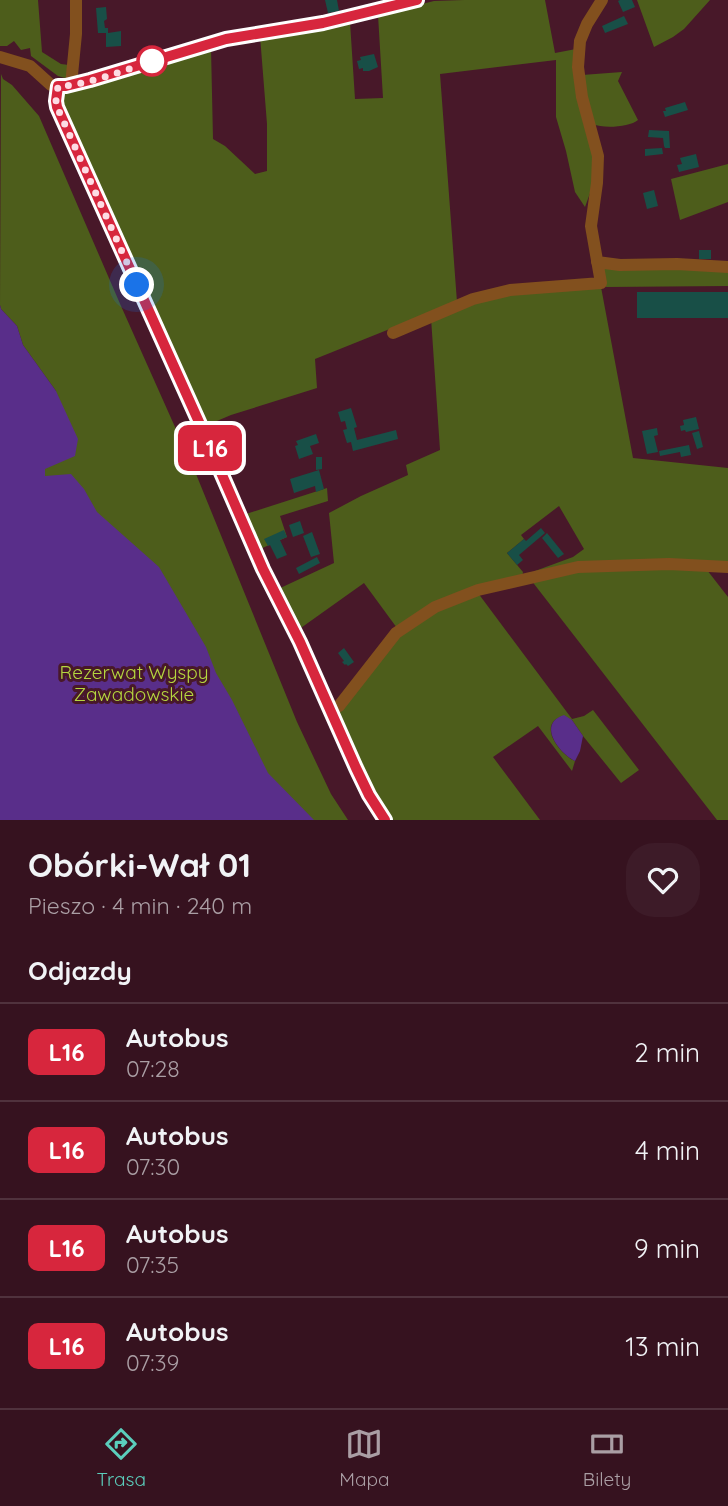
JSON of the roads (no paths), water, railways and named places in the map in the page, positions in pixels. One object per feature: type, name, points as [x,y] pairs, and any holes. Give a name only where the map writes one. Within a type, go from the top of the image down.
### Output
[{"type":"street","points":[[76,0],[76,34],[64,86],[56,101],[57,107],[263,569],[300,642],[369,795],[385,820]]},
{"type":"street","points":[[2,57],[30,66],[51,85],[64,86],[226,39],[323,23],[416,0]]},
{"type":"street","points":[[393,333],[473,299],[510,290],[601,283],[591,226],[598,163],[582,97],[578,67],[580,41],[602,0]]},
{"type":"street","points":[[597,262],[620,265],[728,267]]},
{"type":"street","points":[[331,711],[340,706],[396,633],[435,607],[478,590],[578,567],[669,564],[728,567]]},
{"type":"park label","name":"Rezerwat Wyspy Zawadowskie","points":[[134,683]]}]
